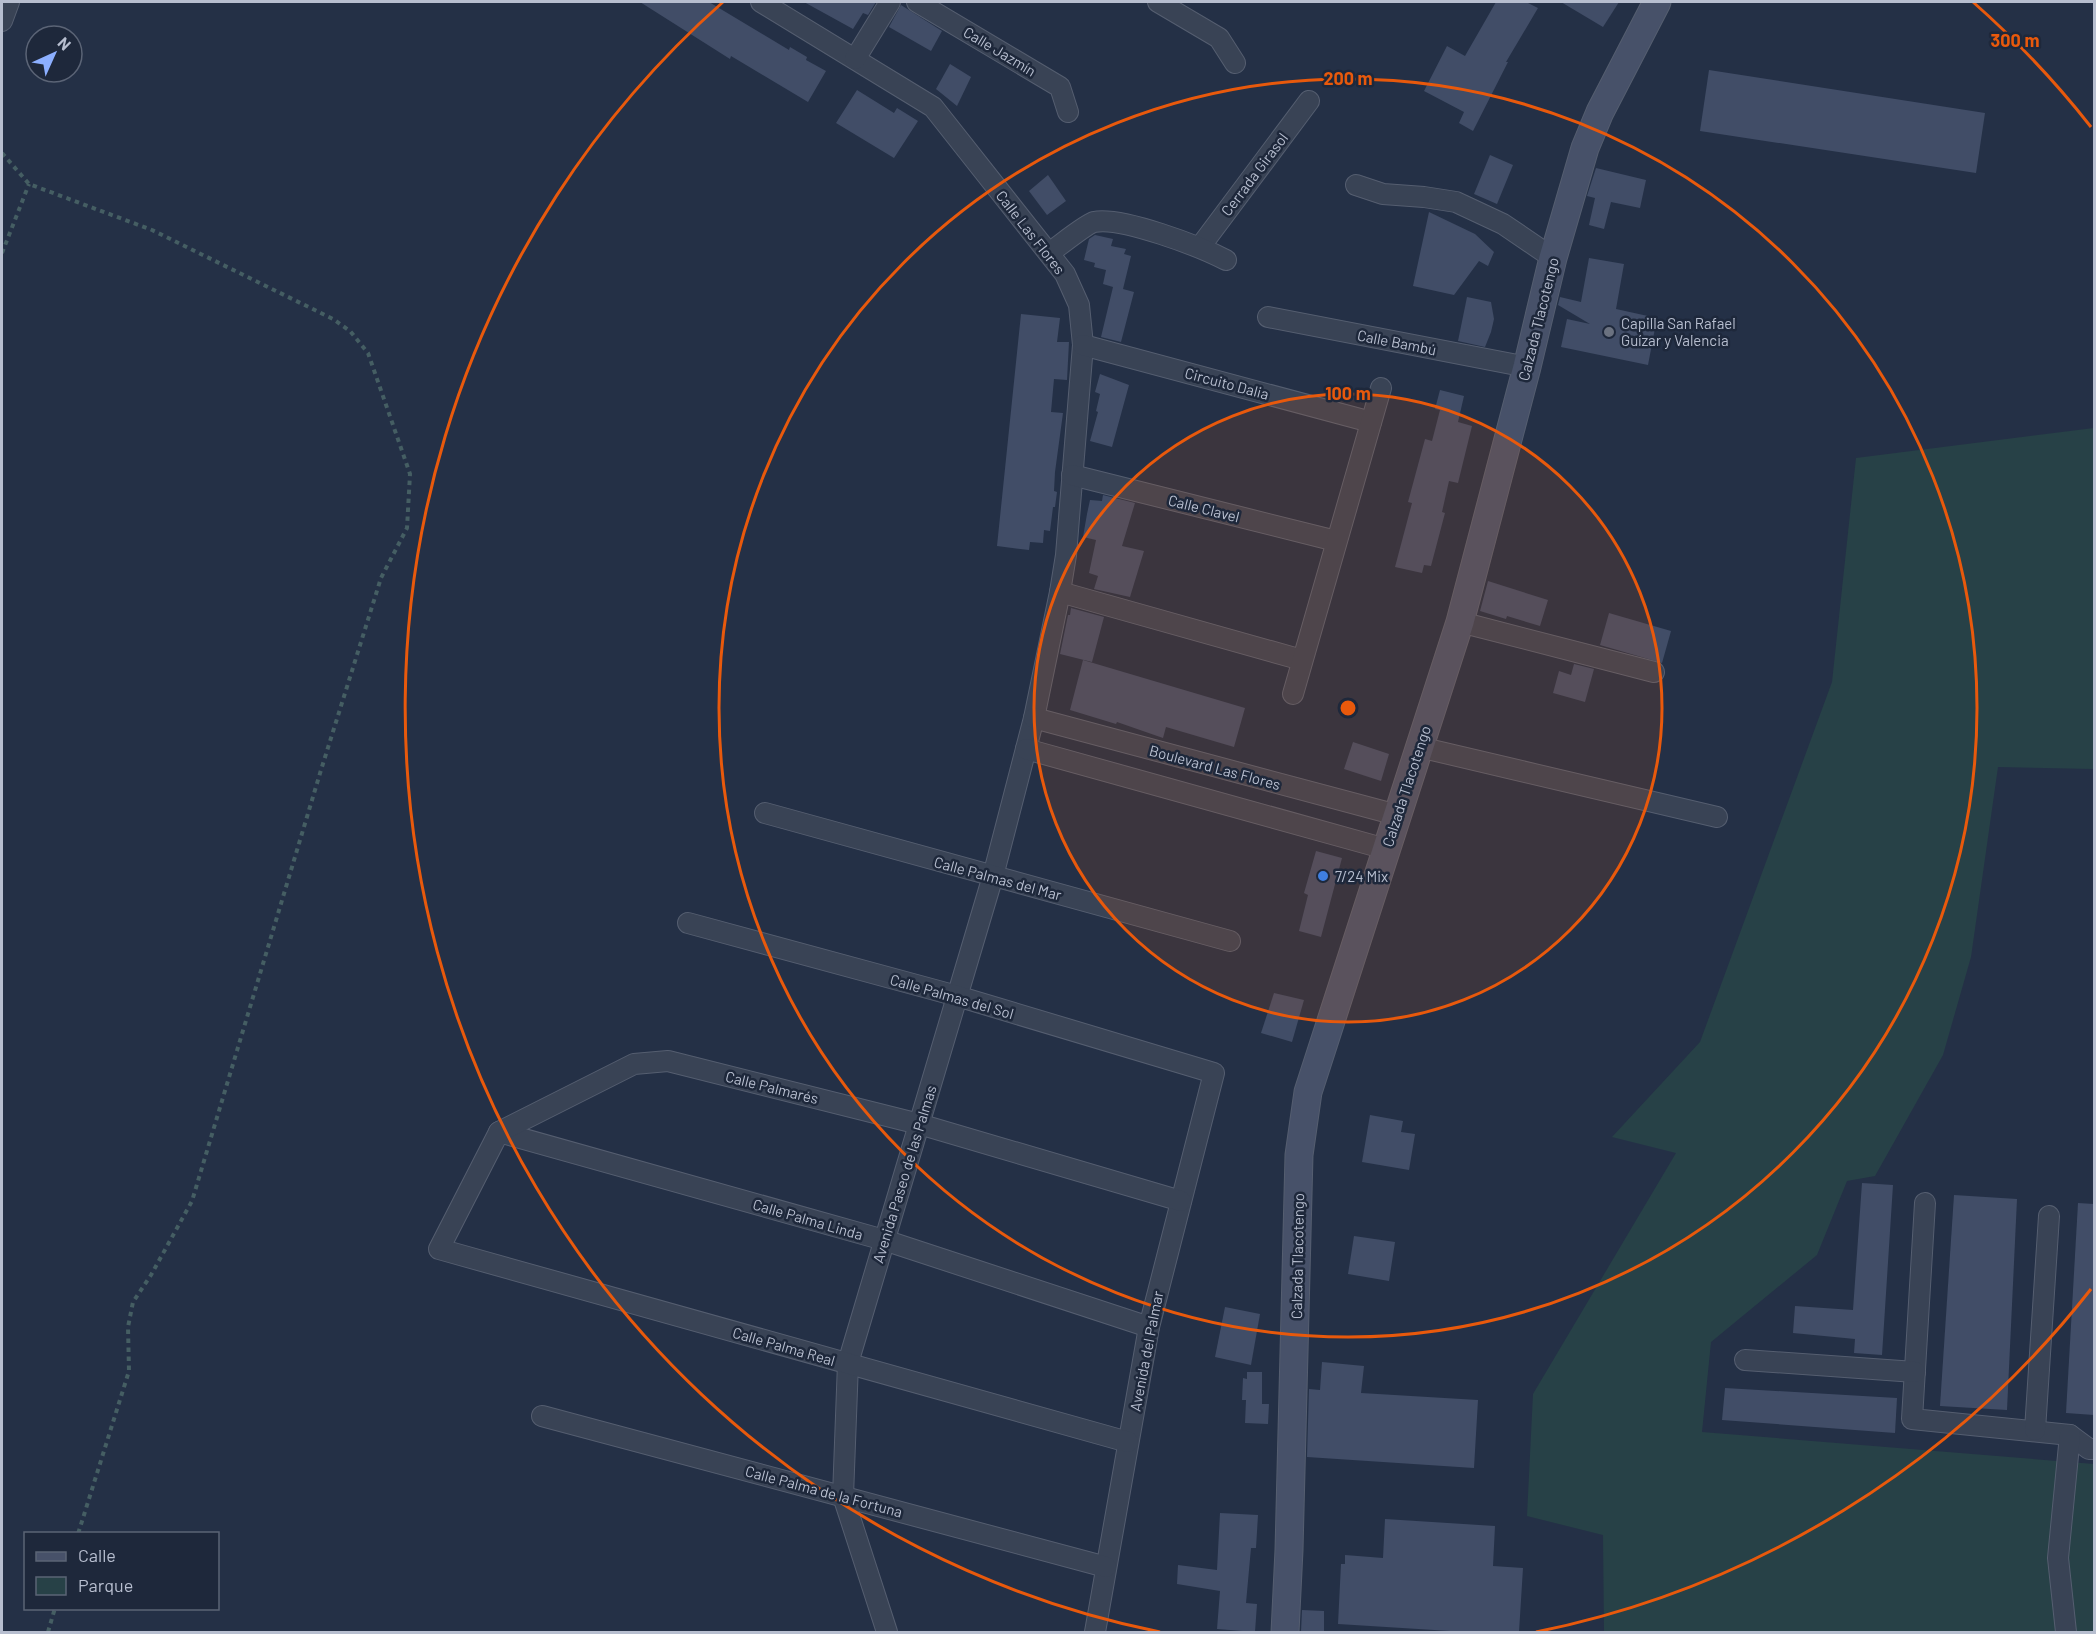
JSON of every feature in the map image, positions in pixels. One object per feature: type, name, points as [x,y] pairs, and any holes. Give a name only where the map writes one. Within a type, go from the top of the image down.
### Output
[{"type":"street","points":[[2,21],[9,2]]},
{"type":"street","name":"Calle Las Flores","points":[[761,2],[933,107],[1065,274],[1079,305],[1083,345],[1066,555],[1034,718]]},
{"type":"street","points":[[855,59],[890,2]]},
{"type":"street","name":"Calle Jazmín","points":[[917,2],[1060,87],[1068,112]]},
{"type":"street","points":[[1158,2],[1219,38],[1234,63]]},
{"type":"street","name":"Calzada Tlacotengo","points":[[1285,1632],[1301,1144],[1308,1092],[1460,622],[1553,258],[1585,148],[1600,112],[1657,2]]},
{"type":"street","name":"Cerrada Girasol","points":[[1200,247],[1309,101]]},
{"type":"street","points":[[1356,185],[1383,194],[1456,202],[1503,224],[1553,258]]},
{"type":"street","points":[[1049,253],[1093,222],[1119,222],[1200,247],[1226,260]]},
{"type":"street","name":"Calle Bambú","points":[[1268,317],[1527,367]]},
{"type":"street","name":"Circuito Dalia","points":[[1083,345],[1371,422]]},
{"type":"street","points":[[1293,694],[1382,388]]},
{"type":"street","name":"Calle Clavel","points":[[1072,475],[1336,541]]},
{"type":"street","points":[[1060,592],[1302,660]]},
{"type":"street","points":[[1460,622],[1654,672]]},
{"type":"street","name":"Avenida Paseo de las Palmas","points":[[887,1632],[843,1496],[848,1364],[993,876],[1034,718]]},
{"type":"street","name":"Boulevard Las Flores","points":[[1034,718],[1397,815]]},
{"type":"street","points":[[1419,747],[1717,817]]},
{"type":"street","points":[[1026,749],[1386,849]]},
{"type":"street","name":"Calle Palmas del Mar","points":[[765,813],[1230,941]]},
{"type":"street","name":"Calle Palmas del Sol","points":[[688,923],[957,996],[1214,1072]]},
{"type":"street","name":"Calle Palmarés","points":[[499,1132],[634,1064],[668,1061],[919,1124],[1181,1202]]},
{"type":"street","name":"Avenida del Palmar","points":[[1095,1632],[1149,1327],[1214,1072]]},
{"type":"street","name":"Calle Palma Linda","points":[[499,1132],[884,1240],[1149,1327]]},
{"type":"street","name":"Calle Palma Real","points":[[499,1132],[439,1249],[1128,1442]]},
{"type":"street","points":[[1925,1203],[1912,1419],[2070,1435],[2089,1449],[2094,1449]]},
{"type":"street","points":[[2035,1430],[2049,1215]]},
{"type":"street","points":[[1745,1360],[1915,1372]]},
{"type":"street","name":"Calle Palma de la Fortuna","points":[[542,1416],[1106,1567]]},
{"type":"street","points":[[2066,1632],[2058,1558],[2070,1435]]},
{"type":"path","points":[[2,153],[29,184],[152,230],[333,319],[350,332],[368,353],[410,474],[407,528],[381,578],[192,1202],[133,1302],[128,1327],[129,1371],[78,1532]]},
{"type":"path","points":[[2,253],[29,184]]},
{"type":"path","points":[[48,1632],[54,1610]]},
{"type":"green space","points":[[2094,428],[2094,769],[1998,767],[1971,957],[1943,1055],[1875,1176],[1847,1181],[1817,1255],[1711,1342],[1702,1432],[2094,1464],[2094,1632],[1604,1632],[1603,1535],[1527,1516],[1533,1394],[1676,1153],[1612,1137],[1700,1042],[1832,682],[1856,458]]},
{"type":"building","points":[[640,2],[709,2],[789,50],[790,47],[807,57],[806,60],[826,71],[808,102],[731,56],[730,59]]},
{"type":"building","points":[[804,2],[876,2],[868,15],[863,13],[853,29]]},
{"type":"building","points":[[1496,2],[1526,2],[1538,8],[1506,62],[1508,62],[1473,131],[1459,123],[1464,112],[1424,91],[1447,46],[1465,56]]},
{"type":"building","points":[[1561,2],[1619,2],[1603,27]]},
{"type":"building","points":[[901,5],[942,31],[931,51],[889,27]]},
{"type":"building","points":[[950,64],[971,77],[957,106],[936,89]]},
{"type":"building","points":[[1709,70],[1985,113],[1976,173],[1700,131]]},
{"type":"building","points":[[857,90],[894,113],[897,108],[918,121],[894,158],[836,123]]},
{"type":"building","points":[[1490,155],[1513,165],[1497,204],[1474,194]]},
{"type":"building","points":[[1596,168],[1646,180],[1640,208],[1611,202],[1604,229],[1589,225],[1595,198],[1587,196]]},
{"type":"building","points":[[1048,175],[1066,201],[1047,215],[1029,191]]},
{"type":"building","points":[[1429,212],[1475,234],[1494,252],[1488,266],[1479,261],[1454,295],[1413,286]]},
{"type":"building","points":[[1095,235],[1113,239],[1111,246],[1126,249],[1124,254],[1131,256],[1123,289],[1134,292],[1121,342],[1101,337],[1113,287],[1103,284],[1106,270],[1094,267],[1095,263],[1084,260],[1089,239]]},
{"type":"building","name":"Capilla San Rafael Guízar y Valencia","points":[[1589,258],[1624,264],[1616,309],[1657,318],[1648,365],[1561,347],[1567,319],[1590,324],[1558,305],[1560,297],[1581,302]]},
{"type":"building","points":[[1467,297],[1491,302],[1494,319],[1485,347],[1458,341]]},
{"type":"building","points":[[1021,314],[1060,318],[1057,342],[1069,342],[1067,380],[1054,379],[1051,412],[1063,413],[1055,472],[1054,491],[1057,492],[1055,507],[1053,507],[1050,531],[1044,530],[1043,543],[1030,542],[1029,550],[997,546]]},
{"type":"building","points":[[1100,374],[1129,385],[1112,447],[1090,441],[1098,412],[1096,411],[1100,394],[1095,392]]},
{"type":"building","points":[[1440,390],[1464,396],[1458,422],[1472,426],[1458,483],[1449,481],[1442,512],[1445,513],[1431,566],[1424,565],[1422,573],[1395,567],[1412,503],[1408,502],[1425,439],[1432,441],[1440,410],[1435,409]]},
{"type":"building","points":[[1103,495],[1135,503],[1122,546],[1144,551],[1130,597],[1094,589],[1098,576],[1089,573],[1096,540],[1083,537],[1087,514],[1090,500],[1102,501]]},
{"type":"building","points":[[1488,581],[1548,600],[1540,626],[1480,611]]},
{"type":"building","points":[[1071,608],[1104,617],[1092,662],[1060,654]]},
{"type":"building","points":[[1609,613],[1671,631],[1662,663],[1600,645]]},
{"type":"building","points":[[1083,660],[1245,708],[1234,747],[1166,727],[1163,738],[1117,722],[1116,724],[1070,710]]},
{"type":"building","points":[[1574,664],[1594,669],[1585,702],[1553,693],[1559,671],[1571,675]]},
{"type":"building","points":[[1353,742],[1389,754],[1381,781],[1344,769]]},
{"type":"building","points":[[1316,851],[1342,858],[1321,937],[1299,931],[1308,895],[1304,893]]},
{"type":"building","points":[[1274,993],[1304,1000],[1292,1042],[1261,1033]]},
{"type":"building","points":[[1370,1115],[1403,1121],[1401,1132],[1415,1134],[1409,1170],[1362,1162]]},
{"type":"building","points":[[1862,1183],[1893,1185],[1882,1355],[1854,1353],[1855,1339],[1793,1333],[1795,1306],[1853,1310]]},
{"type":"building","points":[[1954,1195],[2017,1199],[2007,1410],[1940,1406]]},
{"type":"building","points":[[2078,1203],[2094,1204],[2094,1415],[2066,1413]]},
{"type":"building","points":[[1354,1236],[1395,1242],[1389,1281],[1348,1274]]},
{"type":"building","points":[[1225,1307],[1260,1314],[1251,1365],[1215,1357]]},
{"type":"building","points":[[1322,1362],[1364,1366],[1361,1393],[1478,1400],[1474,1468],[1307,1457],[1309,1389],[1320,1390]]},
{"type":"building","points":[[1247,1372],[1262,1372],[1262,1404],[1269,1404],[1268,1424],[1245,1423],[1246,1400],[1242,1400],[1243,1378],[1247,1379]]},
{"type":"building","points":[[1725,1388],[1897,1398],[1895,1433],[1722,1420]]},
{"type":"building","points":[[1220,1513],[1258,1515],[1256,1548],[1251,1548],[1246,1603],[1257,1604],[1255,1632],[1217,1629],[1220,1591],[1177,1584],[1178,1565],[1217,1570]]},
{"type":"building","points":[[1385,1519],[1495,1526],[1493,1566],[1523,1568],[1519,1632],[1466,1632],[1338,1624],[1341,1564],[1345,1564],[1345,1555],[1383,1558]]},
{"type":"building","points":[[1302,1610],[1324,1611],[1324,1632],[1301,1632]]},
{"type":"place","name":"Capilla San Rafael Guízar y Valencia","points":[[1609,332]]},
{"type":"place","name":"7/24 Mix","points":[[1323,876]]}]
